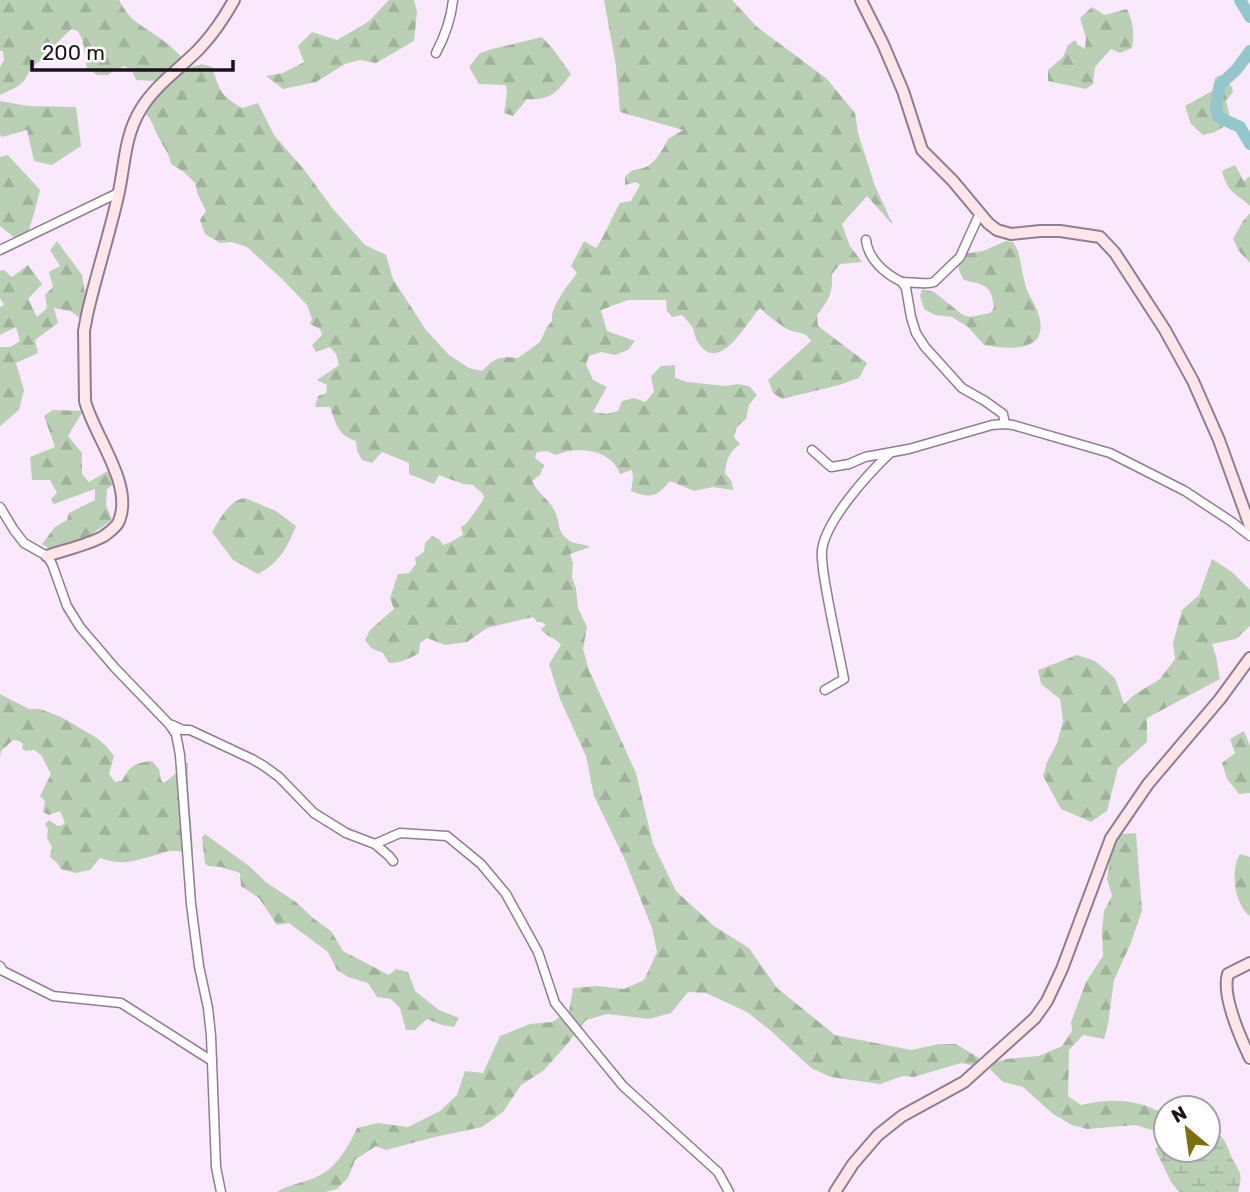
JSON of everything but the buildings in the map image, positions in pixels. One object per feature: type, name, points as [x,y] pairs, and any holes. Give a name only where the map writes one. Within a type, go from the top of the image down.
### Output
[{"type":"street","points":[[47,556],[101,537],[119,522],[122,507],[118,478],[85,401],[84,331],[93,289],[134,121],[154,91],[199,49],[218,27],[234,0]]},
{"type":"street","points":[[436,53],[452,15],[453,0]]},
{"type":"street","points":[[861,0],[883,44],[922,150],[953,181],[988,223],[1003,233],[1060,231],[1100,237],[1107,244],[1146,299],[1193,381],[1219,440],[1250,526]]},
{"type":"street","points":[[0,250],[118,193]]},
{"type":"street","points":[[902,282],[934,282],[960,257],[980,213]]},
{"type":"street","points":[[866,240],[870,254],[884,271],[902,282],[906,288],[916,333],[925,347],[962,388],[1003,414],[1005,424]]},
{"type":"street","points":[[812,450],[831,467],[909,449],[992,425],[1005,424],[1110,453],[1185,491],[1250,536]]},
{"type":"street","points":[[825,690],[844,679],[830,610],[822,548],[837,517],[855,490],[890,453]]},
{"type":"street","points":[[0,507],[24,543],[47,556],[74,618],[115,668],[176,734],[180,755],[191,904],[199,966],[208,1008],[216,1167],[221,1192]]},
{"type":"street","points":[[835,1192],[853,1164],[878,1135],[902,1116],[964,1082],[1035,1018],[1047,1001],[1062,969],[1111,838],[1148,784],[1220,699],[1250,658]]},
{"type":"street","points":[[169,724],[190,730],[252,759],[279,777],[314,813],[346,832],[374,844],[393,861]]},
{"type":"street","points":[[374,844],[400,832],[447,836],[481,864],[506,894],[538,952],[555,1003],[623,1086],[718,1172],[729,1192]]},
{"type":"street","points":[[1250,963],[1228,974],[1226,981],[1229,1002],[1241,1041],[1250,1058]]},
{"type":"street","points":[[0,966],[3,971],[53,996],[121,1003],[212,1061]]},
{"type":"green space","points":[[0,0],[119,0],[134,20],[182,57],[176,66],[154,81],[136,80],[125,66],[108,75],[98,75],[87,69],[82,39],[78,31],[71,29],[48,56],[31,69],[24,81],[0,95],[0,67],[4,60],[3,51],[0,51]]},
{"type":"green space","points":[[389,0],[414,0],[417,12],[414,41],[376,63],[360,60],[345,64],[316,82],[283,89],[266,76],[283,73],[304,62],[298,46],[312,32],[337,40],[368,22]]},
{"type":"green space","points":[[604,0],[732,0],[757,27],[826,78],[855,113],[858,133],[875,186],[893,225],[867,196],[842,224],[850,246],[862,262],[840,264],[832,274],[829,296],[817,315],[818,326],[867,363],[859,378],[839,385],[782,399],[773,393],[768,380],[811,341],[803,334],[787,329],[760,308],[741,333],[716,353],[707,352],[699,344],[693,328],[682,315],[672,317],[667,311],[666,300],[628,300],[601,310],[607,331],[635,341],[628,350],[615,355],[601,352],[589,356],[586,364],[593,380],[607,387],[593,412],[607,414],[618,411],[622,401],[634,398],[645,402],[654,392],[651,376],[661,366],[675,365],[675,378],[687,382],[749,386],[757,395],[749,405],[746,419],[737,427],[734,437],[740,444],[726,464],[725,473],[732,482],[733,490],[713,487],[694,491],[670,481],[657,493],[649,496],[631,491],[632,470],[620,474],[609,459],[601,455],[583,450],[556,455],[547,451],[537,452],[535,458],[544,465],[540,475],[532,481],[553,508],[566,538],[590,547],[570,554],[578,608],[587,627],[583,649],[589,670],[636,773],[653,844],[676,891],[714,926],[749,948],[777,988],[835,1035],[911,1050],[939,1044],[956,1044],[979,1058],[976,1066],[961,1063],[880,1084],[831,1077],[811,1068],[747,1012],[706,993],[688,992],[671,1013],[649,1019],[607,1014],[586,1020],[543,1071],[521,1085],[503,1112],[482,1127],[386,1150],[376,1146],[355,1160],[348,1178],[337,1189],[325,1192],[277,1192],[328,1170],[345,1150],[357,1128],[378,1123],[408,1127],[440,1111],[457,1095],[465,1071],[483,1073],[500,1036],[530,1024],[552,1022],[569,1011],[573,988],[598,986],[624,989],[644,980],[657,952],[652,928],[625,860],[594,796],[586,756],[560,699],[549,664],[561,645],[541,629],[546,625],[537,622],[533,617],[487,628],[467,642],[445,645],[427,638],[420,643],[419,653],[393,663],[389,663],[383,653],[371,648],[365,640],[370,630],[394,609],[390,598],[398,574],[409,573],[416,564],[415,558],[424,552],[425,543],[432,536],[439,539],[443,545],[463,535],[461,527],[482,502],[482,493],[473,485],[439,475],[434,484],[409,474],[409,463],[382,452],[372,463],[362,460],[356,441],[341,432],[330,407],[315,407],[318,396],[326,393],[327,385],[317,380],[339,365],[336,354],[330,347],[316,352],[312,345],[322,335],[320,329],[310,324],[312,319],[307,305],[247,247],[232,242],[220,243],[205,234],[200,220],[206,211],[195,183],[171,164],[151,120],[141,109],[178,71],[202,64],[212,67],[225,96],[242,108],[258,103],[274,135],[333,209],[365,245],[386,255],[393,279],[426,330],[449,355],[469,368],[482,371],[498,359],[518,358],[540,342],[552,321],[557,303],[577,273],[571,266],[584,241],[596,248],[620,203],[631,201],[640,185],[636,182],[625,185],[625,177],[633,170],[649,165],[659,155],[668,139],[683,130],[620,112],[616,66]]},
{"type":"green space","points":[[1092,7],[1104,15],[1127,9],[1133,28],[1132,48],[1120,53],[1111,49],[1095,67],[1093,84],[1086,89],[1048,81],[1048,70],[1063,57],[1068,45],[1075,40],[1085,49],[1086,38],[1080,18]]},
{"type":"green space","points":[[542,37],[571,74],[562,86],[548,97],[527,99],[513,116],[504,113],[506,85],[479,84],[469,67],[480,53]]},
{"type":"green space","points":[[1220,75],[1232,87],[1233,92],[1226,101],[1229,114],[1225,126],[1203,135],[1191,124],[1185,106],[1212,91],[1215,78]]},
{"type":"green space","points":[[0,101],[28,106],[76,107],[81,146],[52,165],[34,161],[27,130],[2,137],[0,135]]},
{"type":"green space","points":[[8,155],[40,190],[24,245],[0,226],[0,157]]},
{"type":"green space","points":[[1235,165],[1244,181],[1250,176],[1250,206],[1232,192],[1224,178],[1222,171]]},
{"type":"green space","points":[[1250,213],[1250,263],[1233,239]]},
{"type":"green space","points":[[57,241],[82,275],[86,299],[83,320],[70,311],[54,308],[58,323],[35,340],[38,353],[16,363],[24,390],[19,410],[0,426],[0,347],[10,347],[20,341],[16,327],[0,335],[0,307],[4,305],[0,298],[0,271],[4,270],[12,277],[28,265],[42,284],[28,299],[37,317],[47,308],[45,295],[53,287],[49,272],[60,266],[50,250]]},
{"type":"green space","points":[[1006,241],[1013,242],[1018,252],[1026,287],[1037,309],[1041,326],[1039,336],[1033,342],[1015,348],[984,345],[968,327],[952,317],[935,315],[924,309],[920,296],[922,289],[934,292],[963,315],[970,317],[990,313],[994,308],[989,290],[964,280],[959,270],[959,261],[963,254],[983,251]]},
{"type":"green space","points":[[53,410],[83,411],[68,436],[82,453],[82,474],[89,482],[111,469],[117,482],[107,489],[106,505],[112,520],[61,556],[42,544],[55,527],[67,520],[69,513],[95,500],[95,489],[54,504],[51,499],[57,493],[50,480],[32,480],[30,457],[55,447],[44,416]]},
{"type":"green space","points":[[245,498],[276,511],[296,526],[281,554],[272,565],[258,574],[233,560],[212,532],[230,506]]},
{"type":"green space","points":[[1212,559],[1232,572],[1250,590],[1250,626],[1236,639],[1212,644],[1220,679],[1147,718],[1147,742],[1118,768],[1107,811],[1091,822],[1061,809],[1043,776],[1063,721],[1060,699],[1041,684],[1038,670],[1077,655],[1095,661],[1115,678],[1124,704],[1160,679],[1175,659],[1173,643],[1182,610],[1199,595]]},
{"type":"green space","points":[[0,694],[29,709],[40,709],[61,717],[97,738],[114,756],[109,774],[115,782],[122,781],[134,766],[152,761],[159,769],[164,783],[188,762],[193,853],[170,851],[123,862],[100,858],[90,870],[75,873],[61,869],[50,857],[52,847],[47,838],[48,829],[45,824],[49,820],[58,826],[65,823],[60,811],[49,815],[43,812],[45,801],[40,796],[51,774],[41,755],[34,750],[22,749],[23,744],[19,741],[13,740],[1,751],[0,759]]},
{"type":"green space","points":[[1244,731],[1250,746],[1250,793],[1239,794],[1227,779],[1222,763],[1235,753],[1230,739]]},
{"type":"green space","points":[[1136,833],[1142,911],[1114,980],[1104,1039],[1083,1035],[1069,1050],[1068,1096],[1081,1105],[1125,1101],[1152,1109],[1152,1130],[1135,1125],[1087,1129],[1072,1125],[1053,1114],[1023,1087],[1003,1082],[990,1069],[996,1062],[1039,1056],[1062,1046],[1072,1031],[1071,1022],[1086,982],[1103,956],[1104,911],[1112,896],[1107,879],[1112,847],[1122,834]]},
{"type":"green space","points":[[205,834],[331,931],[343,951],[389,975],[396,969],[408,972],[415,991],[439,1010],[459,1018],[454,1027],[427,1019],[415,1030],[406,1030],[400,1008],[391,999],[377,997],[368,983],[348,977],[337,970],[328,952],[289,923],[277,925],[259,898],[241,886],[240,873],[208,866],[205,863],[202,837]]},
{"type":"green space","points":[[1240,854],[1250,857],[1250,916],[1240,904],[1235,886],[1235,868]]},
{"type":"green space","points":[[1222,1137],[1240,1174],[1238,1192],[1179,1192],[1162,1164],[1222,1164]]},
{"type":"waterway","points":[[1240,0],[1250,17]]},
{"type":"waterway","points":[[1250,51],[1237,69],[1220,85],[1216,106],[1218,117],[1240,127],[1250,144]]}]
